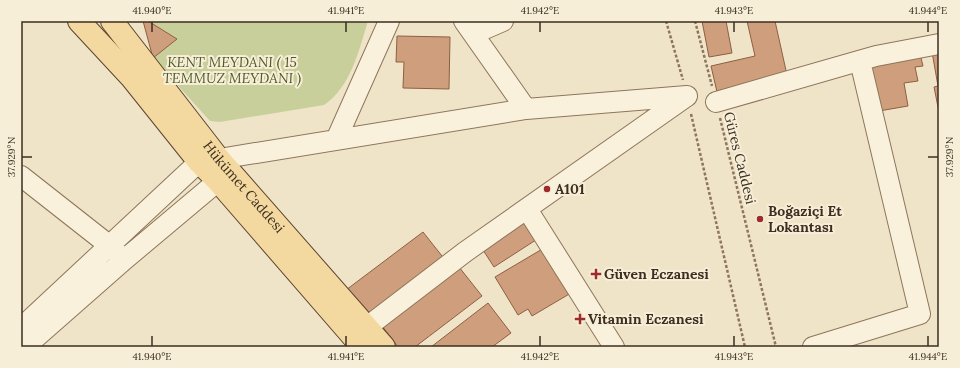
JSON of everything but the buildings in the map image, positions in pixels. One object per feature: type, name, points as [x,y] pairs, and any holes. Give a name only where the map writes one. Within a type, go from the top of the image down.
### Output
[{"type":"main road","points":[[79,21],[209,160],[218,181],[364,337]]},
{"type":"main road","name":"Hükümet Caddesi","points":[[112,21],[209,160],[364,337],[384,347]]},
{"type":"street","points":[[336,140],[389,21]]},
{"type":"street","points":[[503,21],[468,28],[526,108]]},
{"type":"street","points":[[716,102],[876,56],[939,44]]},
{"type":"street","points":[[812,347],[920,314],[860,61]]},
{"type":"street","points":[[25,347],[209,160],[526,108],[687,96]]},
{"type":"street","points":[[364,337],[465,252],[687,96]]},
{"type":"street","points":[[21,176],[117,253]]},
{"type":"street","points":[[21,328],[117,253],[218,181]]},
{"type":"street","points":[[527,209],[614,347]]},
{"type":"path","points":[[666,21],[678,56],[745,347]]},
{"type":"path","name":"Güres Caddesi","points":[[695,21],[776,347]]},
{"type":"green space","name":"KENT MEYDANI ( 15 TEMMUZ MEYDANI )","points":[[148,21],[368,21],[353,67],[341,88],[324,105],[220,122],[210,121],[153,58]]},
{"type":"place","name":"A101","points":[[547,189]]},
{"type":"place","name":"Boğaziçi Et Lokantası","points":[[760,219]]},
{"type":"place","name":"Güven Eczanesi","points":[[596,274]]},
{"type":"place","name":"Vitamin Eczanesi","points":[[580,319]]}]
